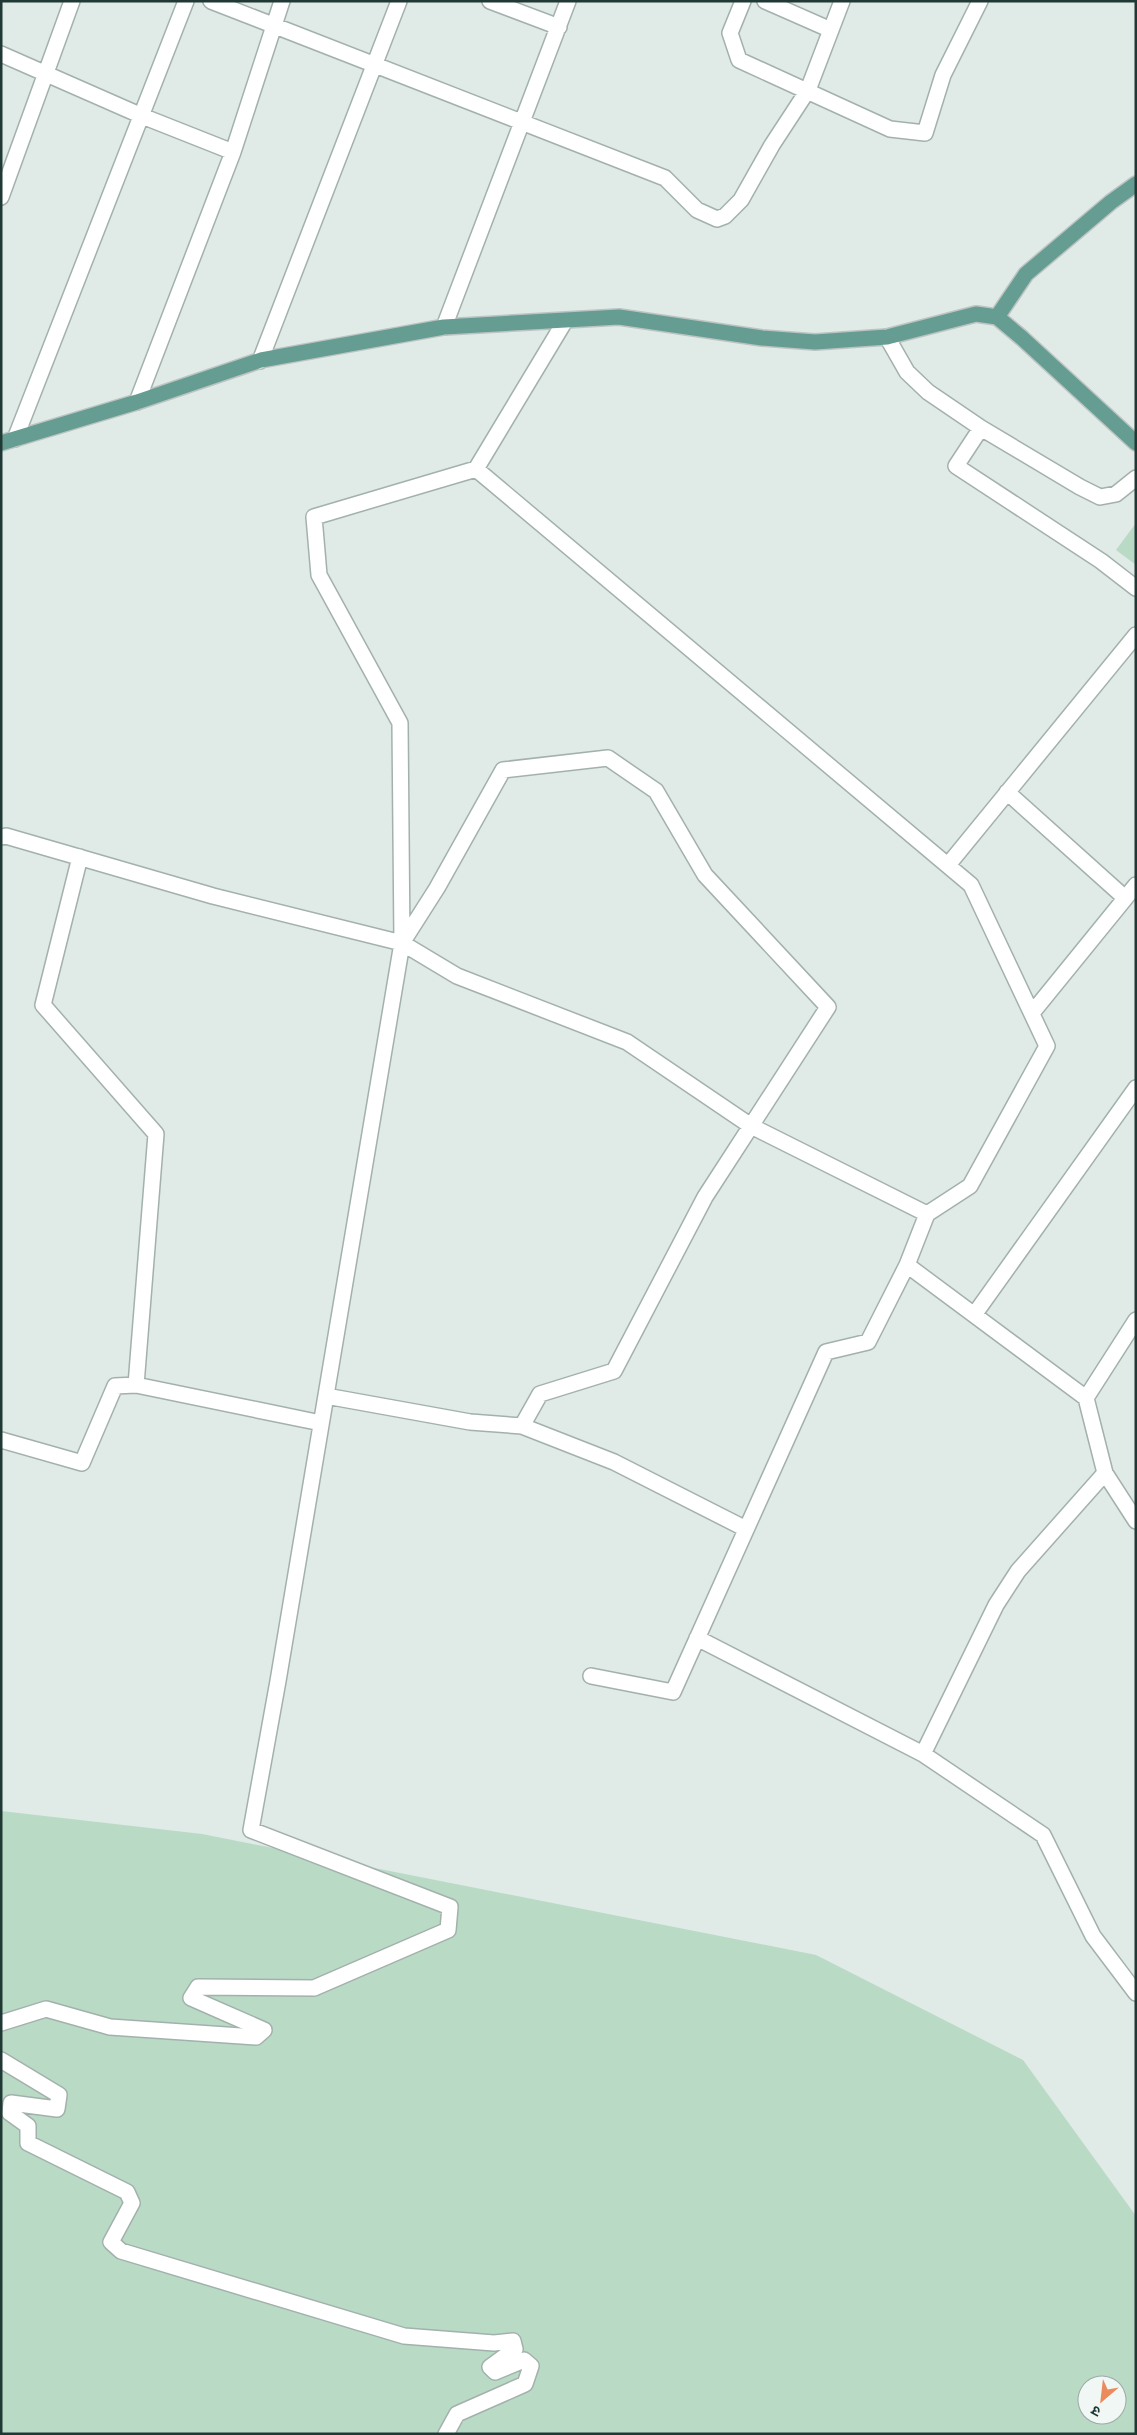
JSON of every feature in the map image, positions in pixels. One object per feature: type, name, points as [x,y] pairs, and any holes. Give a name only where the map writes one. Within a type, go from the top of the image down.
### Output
[{"type":"main road","points":[[997,317],[1026,274],[1111,202],[1136,184]]},
{"type":"main road","points":[[8,441],[137,402],[260,361],[444,327],[619,318],[762,338],[815,342],[888,336],[976,314],[997,317],[1136,443]]},
{"type":"street","points":[[1,197],[72,1]]},
{"type":"street","points":[[8,441],[142,116],[186,1]]},
{"type":"street","points":[[211,1],[665,178],[696,210],[716,218],[725,216],[741,200],[772,145],[808,90],[842,1]]},
{"type":"street","points":[[137,402],[233,152],[282,1]]},
{"type":"street","points":[[260,361],[398,1]]},
{"type":"street","points":[[490,1],[558,27]]},
{"type":"street","points":[[444,327],[568,1]]},
{"type":"street","points":[[743,1],[730,33],[739,60],[890,129],[925,133],[943,75],[980,1]]},
{"type":"street","points":[[765,1],[831,30]]},
{"type":"street","points":[[1,54],[142,116],[233,152]]},
{"type":"street","points":[[1,2023],[46,2008],[110,2027],[256,2037],[264,2030],[191,1998],[198,1988],[314,1988],[448,1930],[450,1907],[251,1830],[322,1423],[402,943],[400,723],[319,575],[314,517],[476,469],[565,321]]},
{"type":"street","points":[[888,336],[907,372],[928,392],[981,428],[1100,497],[1116,494],[1136,478]]},
{"type":"street","points":[[981,428],[956,466],[1101,561],[1136,588]]},
{"type":"street","points":[[476,469],[971,884],[1048,1046],[970,1186],[927,1214],[907,1266],[868,1342],[826,1352],[673,1692],[591,1676]]},
{"type":"street","points":[[948,865],[1136,635]]},
{"type":"street","points":[[402,943],[437,888],[503,770],[608,758],[656,791],[705,875],[828,1007],[705,1197],[614,1371],[540,1394],[522,1426]]},
{"type":"street","points":[[1007,792],[1124,897]]},
{"type":"street","points":[[1,837],[6,836],[213,896],[402,943],[457,976],[627,1042],[751,1126],[927,1214]]},
{"type":"street","points":[[80,857],[43,1006],[156,1134],[136,1386]]},
{"type":"street","points":[[1032,1013],[1136,884]]},
{"type":"street","points":[[974,1315],[1136,1088]]},
{"type":"street","points":[[907,1266],[1086,1398],[1105,1473],[1136,1521]]},
{"type":"street","points":[[1086,1398],[1136,1320]]},
{"type":"street","points":[[1,1440],[82,1463],[115,1386],[136,1386],[322,1423]]},
{"type":"street","points":[[326,1396],[470,1422],[522,1426],[614,1462],[746,1530]]},
{"type":"street","points":[[923,1754],[996,1605],[1009,1584],[1018,1571],[1105,1473]]},
{"type":"street","points":[[698,1638],[923,1754],[1043,1835],[1093,1936],[1136,1993]]},
{"type":"street","points":[[1,2060],[59,2095],[57,2109],[11,2103],[10,2113],[28,2126],[28,2142],[127,2192],[132,2203],[111,2242],[120,2251],[404,2336],[494,2343],[513,2341],[515,2349],[490,2367],[495,2372],[524,2360],[531,2366],[525,2384],[458,2414],[446,2434]]},
{"type":"green space","points":[[1136,523],[1136,565],[1116,550]]},
{"type":"green space","points":[[1,1811],[202,1834],[816,1955],[1023,2060],[1136,2216],[1136,2434],[1,2434]]}]
